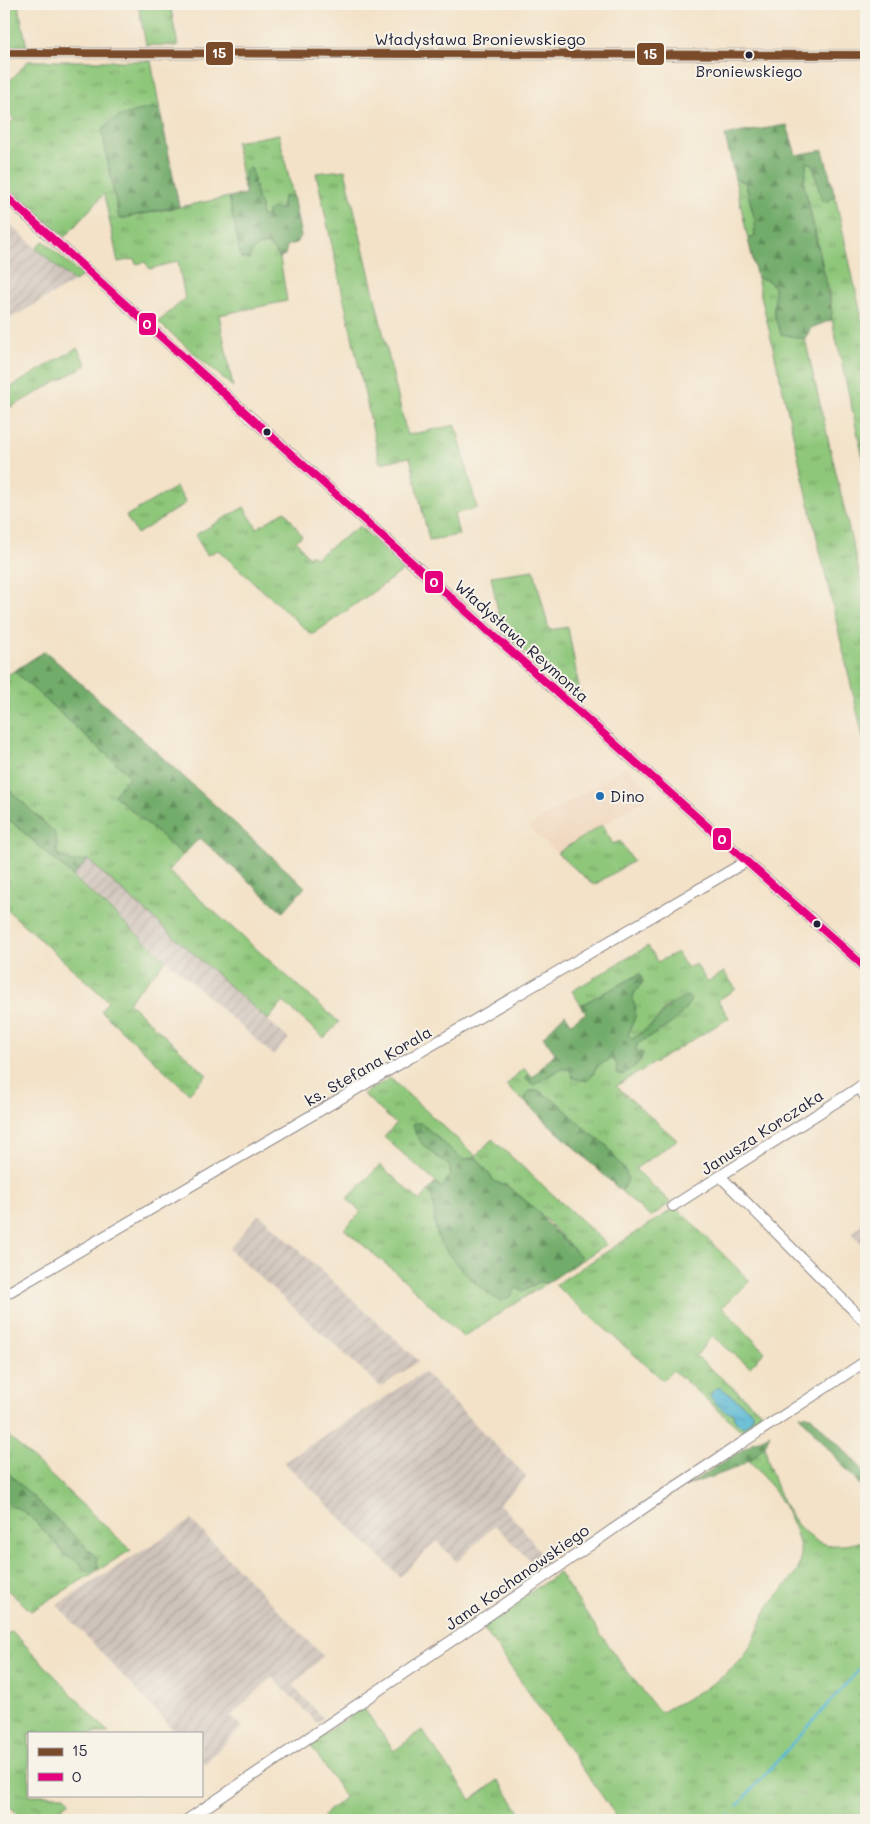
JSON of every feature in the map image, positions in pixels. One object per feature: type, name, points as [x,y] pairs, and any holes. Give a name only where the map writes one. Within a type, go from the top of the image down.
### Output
[{"type":"street","name":"Władysława Broniewskiego","points":[[4,53],[866,55]]},
{"type":"street","name":"Władysława Reymonta","points":[[4,195],[866,968]]},
{"type":"street","name":"ks. Stefana Korala","points":[[4,1295],[746,861]]},
{"type":"street","points":[[863,1085],[866,1098]]},
{"type":"street","name":"Janusza Korczaka","points":[[673,1206],[863,1085]]},
{"type":"street","points":[[721,1177],[866,1323]]},
{"type":"street","name":"Jana Kochanowskiego","points":[[187,1820],[665,1494],[866,1361]]},
{"type":"shaded area","points":[[4,219],[74,282],[4,322]]},
{"type":"shaded area","points":[[625,767],[654,794],[557,853],[528,827]]},
{"type":"shaded area","points":[[88,860],[289,1039],[273,1055],[73,876]]},
{"type":"shaded area","points":[[259,1214],[419,1361],[381,1387],[229,1249]]},
{"type":"shaded area","points":[[866,1219],[866,1248],[852,1234]]},
{"type":"shaded area","points":[[424,1372],[527,1477],[499,1504],[521,1526],[548,1563],[539,1570],[495,1525],[457,1562],[436,1541],[400,1577],[284,1462]]},
{"type":"shaded area","points":[[191,1520],[323,1656],[293,1686],[323,1718],[317,1723],[272,1677],[231,1716],[242,1727],[205,1763],[202,1761],[202,1732],[175,1732],[57,1605]]},
{"type":"green space","points":[[4,4],[18,4],[27,47],[4,46]]},
{"type":"green space","points":[[138,4],[170,4],[178,46],[146,45]]},
{"type":"green space","points":[[28,61],[151,61],[160,110],[151,108],[118,117],[102,131],[119,219],[229,197],[241,258],[258,245],[266,244],[280,258],[287,301],[219,315],[233,387],[158,322],[185,299],[178,261],[150,269],[145,262],[136,264],[134,259],[118,262],[104,194],[65,237],[4,184],[4,131],[14,119],[4,109],[4,87]]},
{"type":"green space","points":[[151,108],[160,110],[179,206],[119,219],[102,131],[118,118]]},
{"type":"green space","points":[[787,125],[796,155],[823,150],[835,196],[827,202],[821,199],[813,164],[807,162],[804,184],[832,312],[831,320],[811,328],[805,339],[781,334],[774,314],[774,289],[769,282],[757,278],[748,239],[755,236],[755,220],[745,182],[735,179],[725,135]]},
{"type":"green space","points":[[279,134],[293,196],[283,197],[281,211],[266,217],[261,215],[261,206],[257,199],[252,169],[245,170],[244,189],[236,142]]},
{"type":"green space","points":[[806,162],[813,164],[821,199],[827,202],[835,196],[866,337],[866,471],[831,316],[831,301],[804,184]]},
{"type":"green space","points":[[248,167],[252,169],[257,199],[261,206],[261,215],[266,217],[267,211],[273,208],[281,210],[283,197],[293,196],[301,236],[296,243],[287,246],[285,255],[280,258],[266,244],[255,248],[249,259],[241,258],[229,197],[245,194],[245,170]]},
{"type":"green space","points":[[345,170],[407,435],[456,425],[477,508],[454,514],[459,535],[429,540],[410,457],[380,463],[316,173]]},
{"type":"green space","points":[[735,179],[745,182],[755,220],[755,236],[748,239]]},
{"type":"green space","points":[[44,241],[82,276],[74,282],[36,248]]},
{"type":"green space","points":[[757,278],[769,282],[774,289],[774,314],[781,333],[805,339],[861,581],[866,582],[866,750]]},
{"type":"green space","points":[[77,348],[87,365],[4,411],[4,391]]},
{"type":"green space","points":[[176,487],[186,503],[137,534],[126,516]]},
{"type":"green space","points":[[244,507],[257,528],[285,511],[302,536],[296,540],[308,557],[312,554],[315,558],[360,526],[404,570],[312,635],[218,550],[207,555],[195,535]]},
{"type":"green space","points":[[534,570],[549,630],[568,627],[582,704],[502,631],[491,576]]},
{"type":"green space","points":[[45,651],[305,887],[283,912],[200,838],[183,855],[114,795],[130,776],[14,671]]},
{"type":"green space","points":[[14,671],[130,776],[114,795],[183,855],[168,871],[339,1022],[324,1038],[283,1002],[268,1020],[88,860],[73,862],[57,854],[57,842],[54,832],[4,785],[4,677]]},
{"type":"green space","points":[[4,785],[54,832],[57,842],[57,854],[73,862],[88,860],[73,876],[4,815]]},
{"type":"green space","points":[[4,815],[166,960],[128,1002],[207,1075],[189,1093],[101,1011],[108,1001],[4,907]]},
{"type":"green space","points":[[602,825],[613,844],[620,841],[633,861],[594,885],[557,853]]},
{"type":"green space","points":[[648,946],[658,962],[677,952],[687,968],[696,964],[707,982],[724,972],[736,989],[718,1000],[729,1018],[616,1086],[677,1140],[635,1169],[671,1203],[650,1217],[621,1191],[628,1180],[606,1145],[590,1133],[558,1103],[538,1091],[527,1092],[525,1102],[506,1086],[523,1068],[530,1074],[527,1076],[538,1082],[562,1068],[593,1075],[600,1064],[613,1059],[617,1065],[633,1068],[640,1062],[643,1053],[636,1051],[637,1044],[661,1031],[679,1015],[690,1000],[668,1005],[655,1022],[633,1039],[628,1036],[635,1014],[632,1000],[635,992],[643,982],[640,974],[581,1005],[572,991]]},
{"type":"green space","points":[[640,974],[643,982],[632,999],[635,1014],[628,1036],[633,1039],[655,1022],[672,1003],[688,996],[691,1000],[673,1021],[637,1044],[636,1051],[643,1053],[635,1066],[622,1075],[616,1073],[617,1065],[613,1059],[599,1065],[587,1081],[573,1078],[570,1070],[562,1068],[534,1085],[525,1079],[530,1074],[533,1077],[555,1053],[543,1037],[565,1014],[571,1023],[586,1013],[581,1005]]},
{"type":"green space","points":[[390,1078],[476,1156],[492,1139],[607,1244],[574,1265],[581,1257],[538,1211],[506,1185],[495,1182],[476,1157],[463,1160],[447,1148],[435,1134],[437,1157],[446,1162],[450,1167],[450,1175],[442,1188],[384,1137],[396,1124],[363,1094]]},
{"type":"green space","points":[[538,1090],[558,1103],[590,1133],[606,1145],[626,1172],[628,1180],[621,1191],[525,1102],[527,1092]]},
{"type":"green space","points":[[413,1123],[421,1123],[463,1160],[476,1157],[495,1182],[506,1185],[538,1211],[545,1221],[581,1257],[574,1265],[547,1283],[539,1282],[523,1291],[516,1288],[511,1296],[502,1301],[476,1284],[450,1256],[437,1233],[433,1202],[429,1190],[435,1183],[442,1188],[450,1175],[450,1167],[422,1144],[415,1133]]},
{"type":"green space","points":[[380,1165],[420,1201],[429,1190],[433,1202],[439,1239],[450,1256],[485,1291],[502,1301],[516,1288],[530,1288],[539,1282],[547,1283],[463,1337],[400,1276],[344,1229],[361,1212],[347,1199]]},
{"type":"green space","points":[[676,1207],[750,1281],[722,1307],[765,1352],[750,1367],[712,1336],[696,1356],[768,1418],[744,1433],[673,1370],[663,1380],[555,1285]],"holes":[[[724,1390],[751,1411],[752,1419],[746,1425],[741,1425],[734,1418],[733,1413],[730,1412]]]},
{"type":"green space","points":[[799,1415],[811,1416],[866,1473],[866,1492]]},
{"type":"green space","points":[[4,1432],[131,1550],[31,1611],[4,1587],[4,1499],[29,1516],[57,1544],[63,1554],[93,1570],[98,1567],[97,1558],[4,1469]]},
{"type":"green space","points":[[770,1434],[763,1448],[746,1462],[728,1471],[688,1485],[754,1442]]},
{"type":"green space","points":[[765,1446],[777,1488],[792,1517],[802,1529],[813,1538],[830,1545],[846,1545],[866,1540],[866,1814],[861,1820],[619,1820],[481,1625],[559,1573],[617,1658],[656,1708],[662,1712],[704,1689],[724,1676],[746,1654],[769,1606],[799,1567],[801,1555],[798,1540],[786,1510],[767,1481],[749,1461]]},
{"type":"green space","points":[[4,1469],[97,1558],[98,1567],[91,1572],[84,1570],[80,1563],[63,1554],[57,1544],[29,1516],[18,1508],[12,1507],[4,1499]]},
{"type":"green space","points":[[12,1631],[108,1732],[28,1732],[28,1796],[66,1796],[70,1801],[48,1820],[24,1820],[4,1801],[4,1636]]},
{"type":"green space","points":[[363,1707],[394,1751],[422,1730],[471,1800],[498,1780],[526,1820],[327,1820],[323,1815],[345,1797],[310,1744]]},
{"type":"water","points":[[720,1387],[751,1411],[752,1418],[743,1427],[736,1421],[733,1413],[723,1410],[710,1396],[713,1391]]},
{"type":"waterway","points":[[737,1806],[866,1662]]},
{"type":"waterway","points":[[725,1820],[729,1815]]},
{"type":"transit line","name":"15","points":[[4,53],[866,55]]},
{"type":"transit line","name":"0","points":[[4,195],[866,968]]},
{"type":"place","name":"Broniewskiego","points":[[749,55]]},
{"type":"place","name":"Dino","points":[[600,796]]}]
